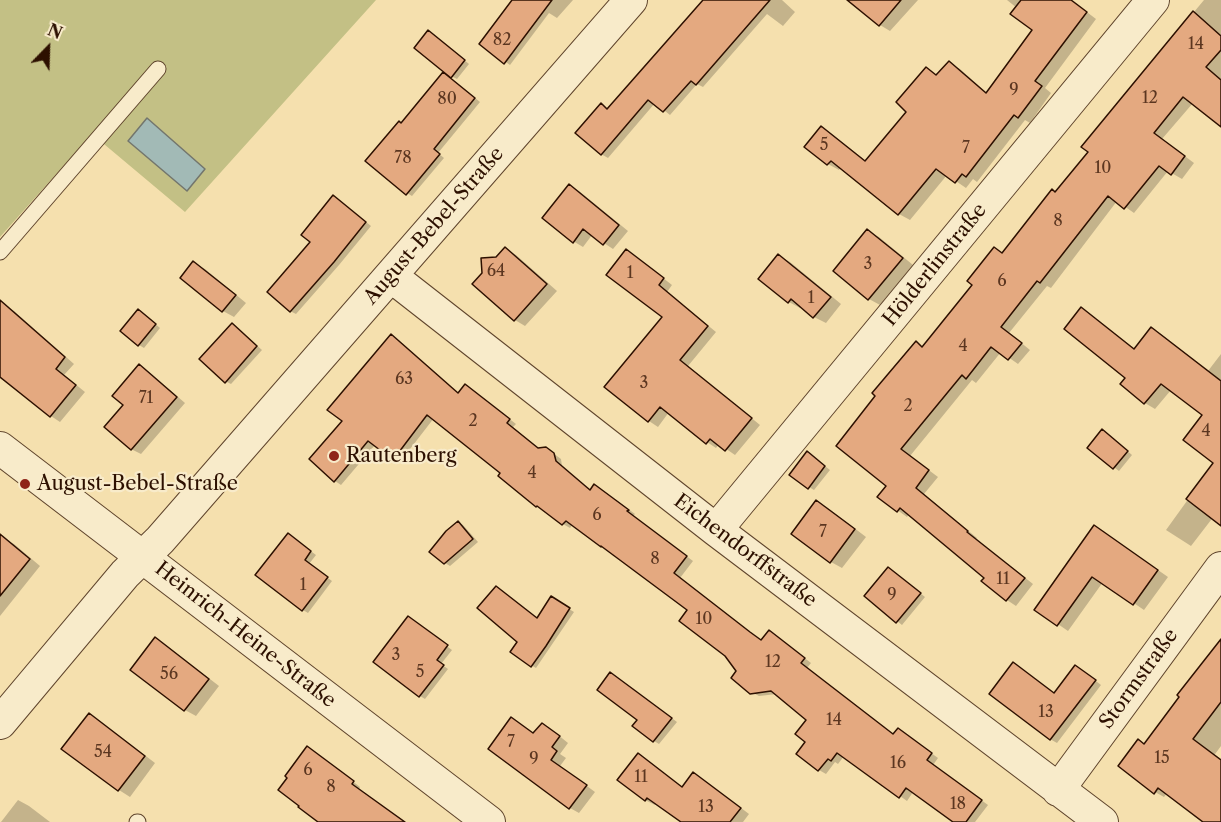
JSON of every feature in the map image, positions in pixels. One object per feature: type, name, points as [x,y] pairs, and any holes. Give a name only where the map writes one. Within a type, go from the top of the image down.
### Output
[{"type":"street","name":"August-Bebel-Straße","points":[[0,723],[124,574],[160,540],[631,0]]},
{"type":"street","name":"Hölderlinstraße","points":[[716,530],[1153,0]]},
{"type":"street","name":"Eichendorffstraße","points":[[391,276],[716,530],[1102,822]]},
{"type":"street","name":"Heinrich-Heine-Straße","points":[[0,448],[489,822]]},
{"type":"street","name":"Stormstraße","points":[[1058,790],[1221,568]]},
{"type":"lane","points":[[0,252],[158,69]]},
{"type":"shaded area","points":[[0,0],[376,0],[185,212],[92,134],[0,237]]},
{"type":"water","points":[[147,118],[205,169],[187,191],[128,141]]},
{"type":"building","points":[[512,0],[552,0],[504,64],[479,44]]},
{"type":"building","points":[[703,0],[770,0],[696,85],[691,81],[663,112],[648,100],[601,155],[575,133],[601,103],[607,109]]},
{"type":"building","points":[[847,0],[901,0],[879,26]]},
{"type":"building","points":[[1021,0],[1071,0],[1087,12],[1035,81],[1042,86],[1018,118],[1014,115],[966,177],[962,174],[955,183],[936,169],[898,215],[831,161],[827,165],[804,147],[821,126],[865,161],[906,112],[896,102],[926,67],[936,75],[949,61],[986,93],[1032,30],[1010,14]]},
{"type":"building","points":[[1193,11],[1221,36],[1221,50],[1206,67],[1221,80],[1221,127],[1183,97],[1154,133],[1185,156],[1171,175],[1159,166],[1124,209],[1108,196],[1040,283],[1037,281],[1001,327],[1022,343],[1008,360],[991,347],[966,379],[962,375],[901,449],[929,470],[916,488],[1025,578],[1006,601],[981,581],[984,578],[900,508],[897,512],[877,497],[886,486],[836,446],[875,396],[872,393],[916,341],[922,347],[972,285],[967,281],[994,247],[1002,253],[1052,189],[1055,192],[1088,152],[1081,147]]},
{"type":"building","points":[[428,30],[465,60],[451,78],[414,48]]},
{"type":"building","points":[[443,72],[475,98],[434,149],[440,154],[406,195],[365,161],[399,121],[401,123]]},
{"type":"building","points":[[569,184],[619,225],[603,245],[583,229],[573,243],[542,218]]},
{"type":"building","points":[[333,195],[366,222],[290,312],[267,292],[310,242],[301,235]]},
{"type":"building","points":[[867,229],[903,258],[868,300],[833,271]]},
{"type":"building","points":[[505,247],[547,284],[514,321],[472,284],[482,273],[481,258],[496,257]]},
{"type":"building","points":[[626,249],[664,278],[659,285],[708,326],[680,360],[752,418],[725,451],[710,439],[706,444],[660,407],[648,422],[604,387],[662,317],[606,275]]},
{"type":"building","points":[[778,254],[831,297],[813,318],[791,299],[788,303],[758,279]]},
{"type":"building","points":[[193,261],[236,295],[222,312],[180,278]]},
{"type":"building","points":[[0,300],[65,357],[56,369],[76,385],[50,417],[0,377]]},
{"type":"building","points":[[1081,307],[1134,349],[1151,327],[1221,381],[1221,526],[1186,499],[1213,463],[1183,440],[1202,415],[1161,384],[1144,404],[1120,384],[1125,378],[1064,329]]},
{"type":"building","points":[[138,309],[156,324],[138,346],[120,331]]},
{"type":"building","points":[[232,323],[257,346],[225,383],[199,359]]},
{"type":"building","points":[[391,334],[458,393],[465,384],[510,419],[507,423],[538,448],[546,447],[554,453],[556,461],[590,490],[594,484],[687,556],[674,573],[750,632],[761,640],[769,630],[805,658],[801,663],[893,734],[898,728],[932,753],[927,760],[982,800],[966,822],[953,822],[906,788],[899,798],[837,753],[831,761],[828,759],[818,771],[796,754],[805,742],[795,734],[806,720],[771,691],[750,694],[731,678],[736,671],[725,656],[679,621],[687,610],[566,521],[562,525],[536,507],[498,476],[500,473],[427,415],[393,460],[368,441],[334,482],[309,459],[342,421],[327,410]]},
{"type":"building","points":[[139,364],[177,397],[131,450],[104,427],[123,405],[112,396]]},
{"type":"building","points":[[1102,429],[1128,451],[1113,469],[1087,448]]},
{"type":"building","points":[[807,451],[825,466],[808,489],[789,475]]},
{"type":"building","points":[[816,500],[855,529],[830,563],[791,534]]},
{"type":"building","points":[[458,521],[473,539],[444,564],[429,552],[446,531]]},
{"type":"building","points":[[1094,525],[1158,570],[1133,605],[1092,577],[1057,626],[1034,610]]},
{"type":"building","points":[[288,533],[311,551],[305,560],[328,577],[302,611],[255,575]]},
{"type":"building","points":[[0,534],[30,559],[0,596]]},
{"type":"building","points":[[888,567],[921,593],[896,623],[864,596]]},
{"type":"building","points":[[496,586],[537,618],[551,596],[570,608],[531,667],[510,652],[517,642],[477,608]]},
{"type":"building","points":[[408,616],[448,645],[437,660],[444,665],[419,697],[373,662]]},
{"type":"building","points":[[155,637],[209,679],[184,711],[130,670]]},
{"type":"building","points":[[1221,639],[1221,702],[1193,739],[1221,760],[1221,822],[1203,822],[1158,788],[1154,794],[1118,766],[1138,739],[1144,744],[1179,697],[1177,695]]},
{"type":"building","points":[[1013,662],[1054,693],[1075,665],[1096,680],[1050,740],[989,694]]},
{"type":"building","points":[[610,672],[672,718],[653,742],[632,726],[637,720],[597,690]]},
{"type":"building","points":[[89,713],[145,756],[118,791],[61,749]]},
{"type":"building","points":[[511,717],[533,733],[542,723],[560,736],[552,747],[557,751],[551,760],[587,785],[569,809],[488,749]]},
{"type":"building","points":[[307,746],[354,781],[352,784],[405,822],[318,822],[298,807],[278,790],[287,778],[285,776]]},
{"type":"building","points":[[638,753],[682,787],[693,772],[741,808],[730,822],[681,822],[647,798],[645,801],[617,780]]},
{"type":"place","name":"Rautenberg","points":[[334,456]]},
{"type":"place","name":"August-Bebel-Straße","points":[[25,484]]}]
